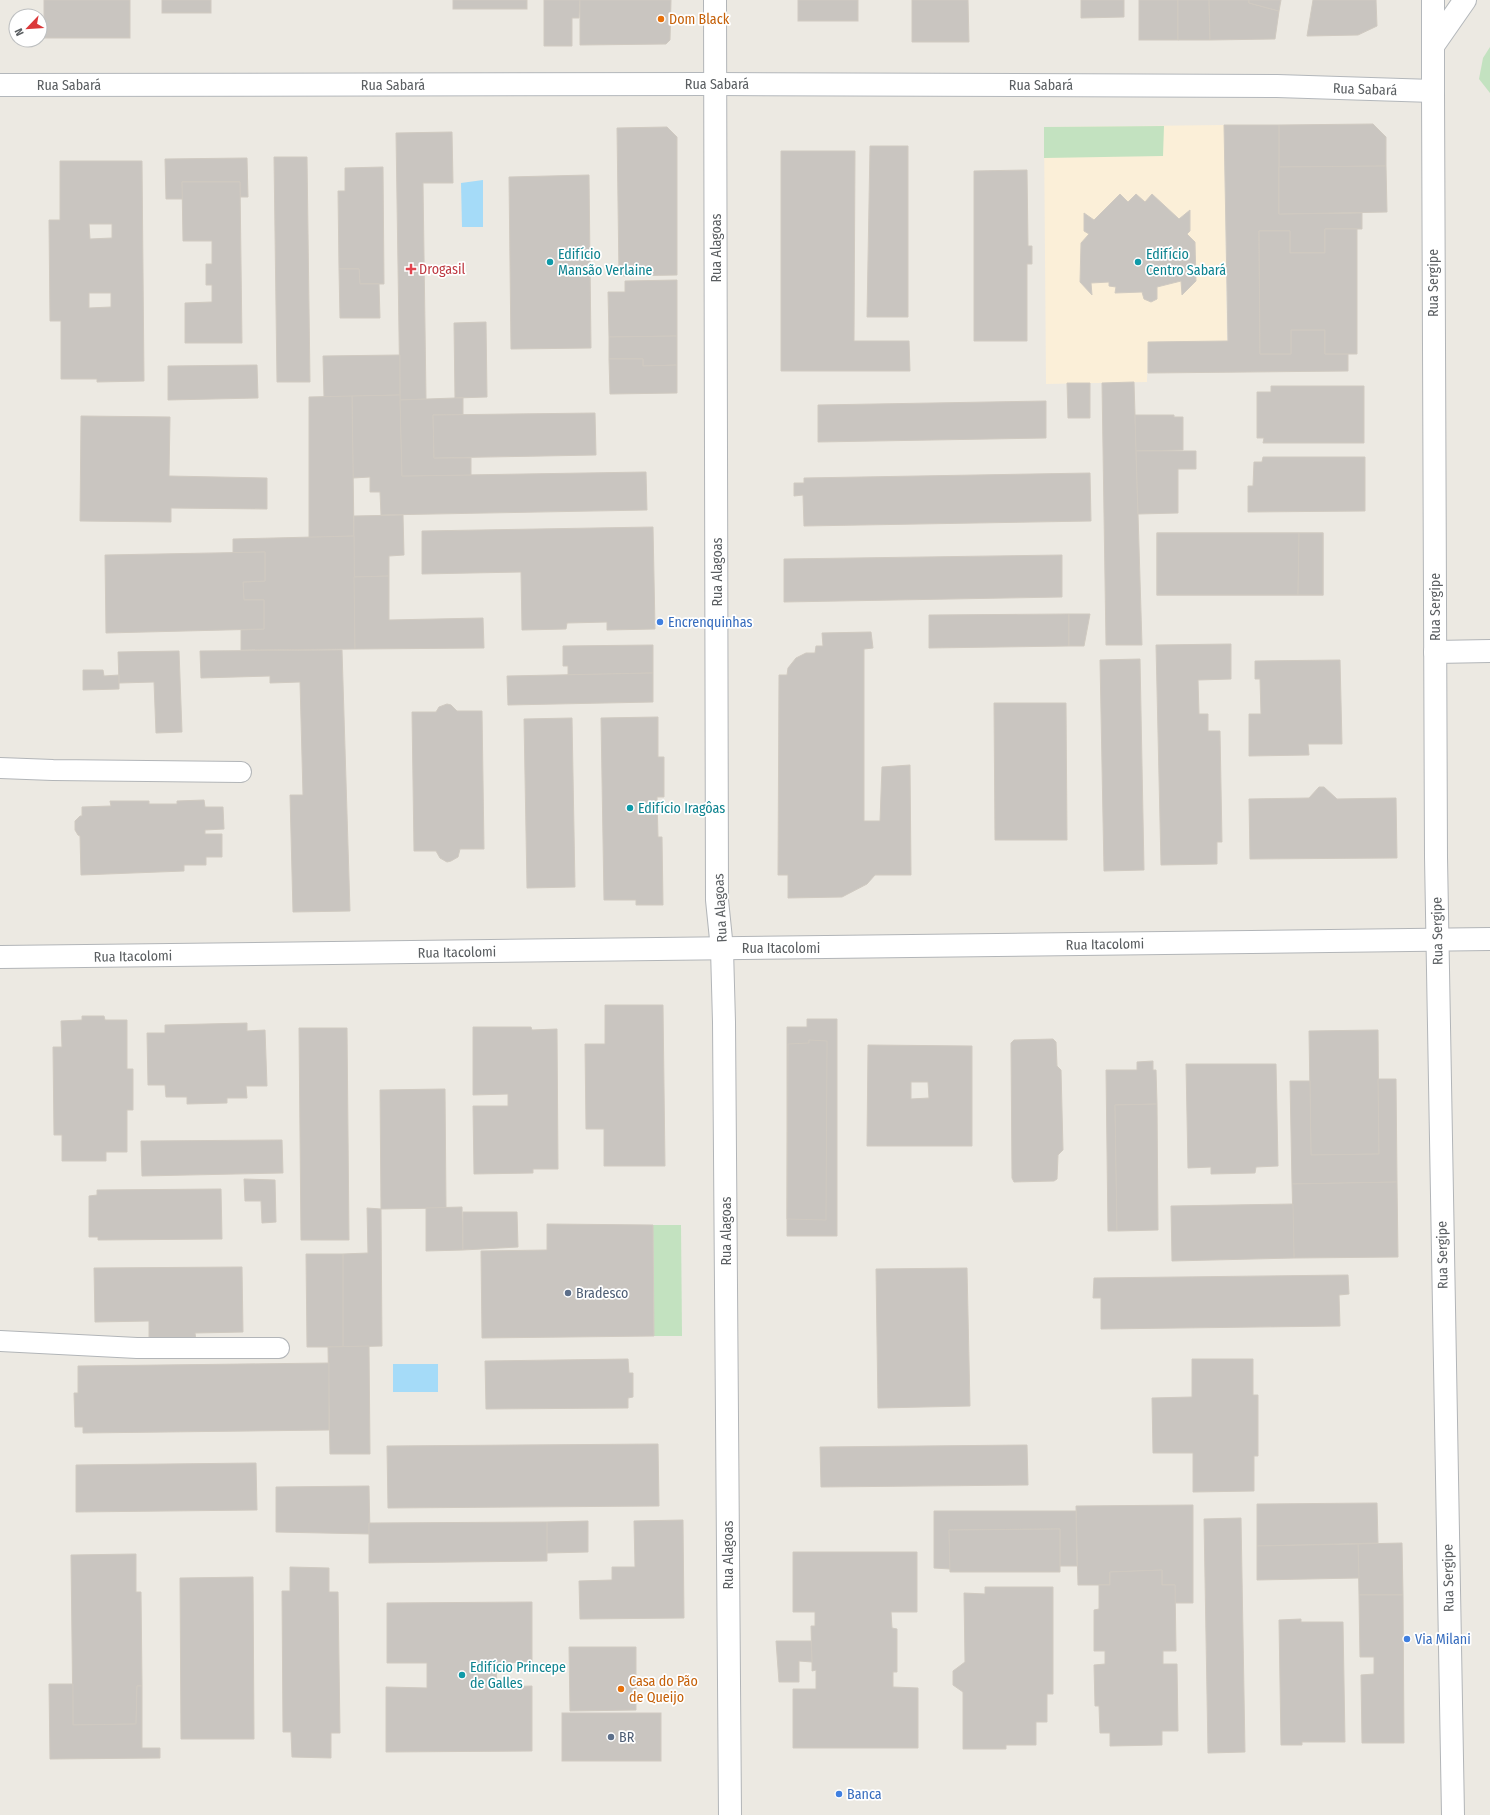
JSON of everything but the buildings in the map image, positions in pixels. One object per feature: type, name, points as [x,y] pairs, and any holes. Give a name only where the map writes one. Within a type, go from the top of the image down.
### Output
[{"type":"street","name":"Rua Alagoas","points":[[715,0],[717,900],[722,949],[724,1022],[730,1815]]},
{"type":"street","name":"Rua Sergipe","points":[[1433,0],[1437,940],[1453,1815]]},
{"type":"street","points":[[1433,46],[1465,0]]},
{"type":"street","name":"Rua Sabará","points":[[0,85],[715,84],[1277,86],[1434,91]]},
{"type":"street","points":[[1435,652],[1490,651]]},
{"type":"street","name":"Rua Itacolomi","points":[[0,957],[1490,939]]},
{"type":"lane","points":[[0,768],[241,772]]},
{"type":"lane","points":[[0,1340],[137,1348],[279,1348]]},
{"type":"shaded area","points":[[1224,125],[1227,341],[1148,342],[1147,382],[1046,384],[1044,127]]},
{"type":"green space","points":[[1490,47],[1490,93],[1479,79],[1483,58]]},
{"type":"green space","points":[[1164,126],[1163,156],[1044,158],[1044,127]]},
{"type":"green space","points":[[653,1225],[681,1225],[682,1336],[654,1336]]},
{"type":"water","points":[[483,180],[483,227],[462,227],[461,183]]},
{"type":"water","points":[[393,1364],[438,1364],[438,1392],[393,1392]]},
{"type":"place","name":"Dom Black","points":[[661,19]]},
{"type":"place","name":"Edifício Mansão Verlaine","points":[[550,262]]},
{"type":"place","name":"Edifício Centro Sabará","points":[[1138,262]]},
{"type":"place","name":"Drogasil","points":[[411,269]]},
{"type":"place","name":"Encrenquinhas","points":[[660,622]]},
{"type":"place","name":"Edifício Iragôas","points":[[630,808]]},
{"type":"place","name":"Bradesco","points":[[568,1293]]},
{"type":"place","name":"Via Milani","points":[[1407,1639]]},
{"type":"place","name":"Edifício Princepe de Galles","points":[[462,1675]]},
{"type":"place","name":"Casa do Pão de Queijo","points":[[621,1689]]},
{"type":"place","name":"BR","points":[[611,1737]]},
{"type":"place","name":"Banca","points":[[839,1794]]}]
